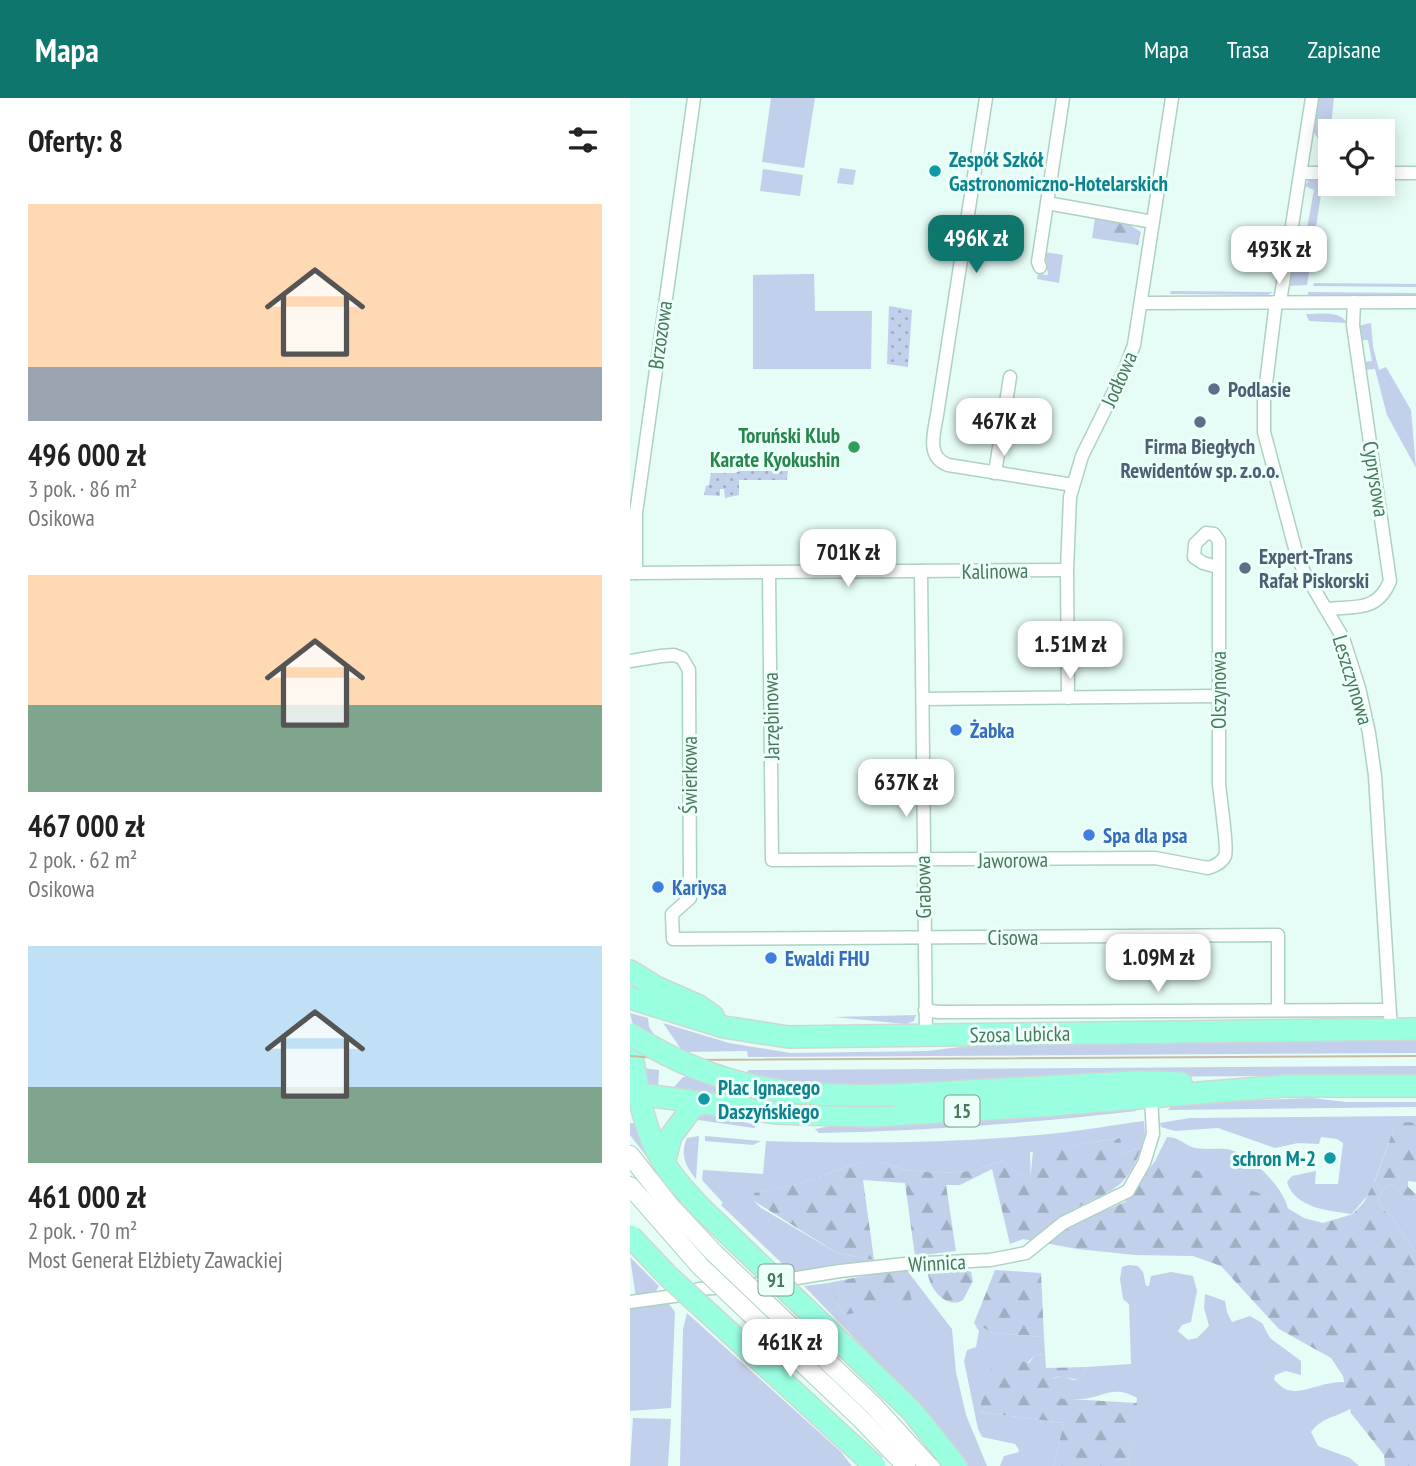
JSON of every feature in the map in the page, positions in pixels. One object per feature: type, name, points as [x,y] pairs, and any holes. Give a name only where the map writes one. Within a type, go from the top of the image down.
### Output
[{"type":"main road","points":[[630,971],[656,987],[699,1006],[724,1027]]},
{"type":"main road","name":"Szosa Lubicka","points":[[630,998],[724,1027],[788,1037],[1390,1020],[1416,1029]]},
{"type":"main road","points":[[630,1045],[753,1087],[823,1096],[894,1095],[1136,1082],[1285,1086]]},
{"type":"main road","name":"91","points":[[630,1045],[635,1094],[664,1163],[702,1209],[893,1392],[956,1466]]},
{"type":"main road","name":"15","points":[[635,1094],[778,1114],[871,1116],[1285,1086],[1416,1086]]},
{"type":"main road","points":[[664,1163],[671,1136],[695,1104]]},
{"type":"main road","points":[[630,1236],[668,1276],[875,1466]]},
{"type":"street","name":"Brzozowa","points":[[633,573],[636,513],[694,98]]},
{"type":"street","points":[[986,98],[933,451],[936,458],[944,464],[1073,485]]},
{"type":"street","points":[[1040,267],[1038,262],[1063,98]]},
{"type":"street","name":"Jodłowa","points":[[1068,698],[1066,570],[1068,520],[1073,485],[1082,456],[1129,362],[1136,337],[1172,98]]},
{"type":"street","name":"Leszczynowa","points":[[1312,98],[1278,302],[1264,400],[1264,432],[1296,552],[1304,572],[1343,638],[1359,688],[1369,733],[1375,776],[1390,1020]]},
{"type":"street","points":[[1301,173],[1318,173]]},
{"type":"street","points":[[1395,173],[1416,173]]},
{"type":"street","points":[[1047,203],[1153,222]]},
{"type":"street","name":"Cyprysowa","points":[[1327,609],[1372,604],[1386,590],[1390,581],[1353,325],[1353,302]]},
{"type":"street","points":[[1141,303],[1416,302]]},
{"type":"street","points":[[995,473],[1010,377]]},
{"type":"street","name":"Olszynowa","points":[[1218,567],[1203,564],[1192,553],[1195,544],[1206,533],[1217,536],[1219,547],[1217,696],[1219,784],[1224,834]]},
{"type":"street","name":"Kalinowa","points":[[633,573],[1066,570]]},
{"type":"street","name":"Grabowa","points":[[921,571],[926,1035]]},
{"type":"street","name":"Jarzębinowa","points":[[769,573],[772,860]]},
{"type":"street","name":"Świerkowa","points":[[630,661],[674,655],[682,658],[689,670],[690,898],[672,914],[673,940]]},
{"type":"street","points":[[923,699],[1217,696]]},
{"type":"street","name":"Jaworowa","points":[[772,860],[1155,858],[1208,867],[1216,866],[1226,855],[1224,834]]},
{"type":"street","name":"Cisowa","points":[[673,940],[1278,935],[1278,1010]]},
{"type":"street","points":[[925,1010],[1278,1010],[1390,1020]]},
{"type":"street","name":"Winnica","points":[[630,1303],[681,1295],[699,1289],[754,1285],[840,1271],[905,1264],[990,1260],[1026,1253],[1063,1223],[1128,1191],[1144,1163],[1153,1134],[1151,1097]]},
{"type":"street","points":[[630,1155],[670,1206],[714,1253],[874,1406],[929,1466]]},
{"type":"street","points":[[630,1186],[700,1266],[862,1420],[906,1466]]},
{"type":"green space","points":[[771,98],[815,98],[804,168],[762,162]]},
{"type":"green space","points":[[1318,98],[1334,98],[1332,119],[1318,119],[1318,139],[1313,131]]},
{"type":"green space","points":[[840,168],[856,170],[853,185],[837,183]]},
{"type":"green space","points":[[763,169],[803,175],[800,196],[760,191]]},
{"type":"green space","points":[[1318,178],[1318,196],[1321,196],[1307,285],[1289,286],[1293,255],[1302,256],[1314,190],[1305,186],[1309,180]]},
{"type":"green space","points":[[1095,218],[1128,224],[1141,232],[1138,245],[1092,238]]},
{"type":"green space","points":[[1045,252],[1063,255],[1059,283],[1037,279],[1038,274],[1048,275]]},
{"type":"green space","points":[[814,274],[815,311],[872,311],[871,369],[753,369],[753,275]]},
{"type":"green space","points":[[1314,283],[1416,284],[1416,287],[1313,286]]},
{"type":"green space","points":[[1171,291],[1273,292],[1268,295],[1170,294]]},
{"type":"green space","points":[[1308,292],[1416,293],[1416,295],[1308,295]]},
{"type":"green space","points":[[889,306],[912,310],[908,367],[887,364]]},
{"type":"green space","points":[[1306,314],[1334,314],[1347,323],[1309,321]]},
{"type":"green space","points":[[1371,323],[1379,370],[1386,367],[1411,410],[1416,468],[1387,415],[1375,369],[1364,370],[1363,362],[1372,361],[1368,340],[1360,340],[1358,326]]},
{"type":"green space","points":[[788,471],[787,480],[739,480],[739,495],[725,498],[724,489],[720,489],[720,496],[704,495],[711,473]]},
{"type":"green space","points":[[630,1013],[648,1018],[649,1027],[657,1039],[633,1025]]},
{"type":"green space","points":[[916,1015],[914,1021],[906,1024],[834,1017]]},
{"type":"green space","points":[[663,1023],[729,1043],[791,1053],[927,1051],[986,1044],[1416,1040],[1416,1053],[748,1057],[747,1051],[683,1052]]},
{"type":"green space","points":[[1416,1066],[1416,1075],[1116,1077],[800,1107],[674,1092],[674,1087],[683,1077],[747,1076],[748,1070]]},
{"type":"green space","points":[[643,1068],[659,1070],[658,1090],[647,1088]]},
{"type":"green space","points":[[1312,1098],[1346,1102],[1416,1102],[1416,1107],[1168,1110],[1172,1105],[1180,1103]]},
{"type":"green space","points":[[1131,1108],[1137,1111],[978,1126],[819,1133],[815,1129],[840,1124]]},
{"type":"green space","points":[[707,1114],[757,1125],[754,1128],[691,1119]]},
{"type":"green space","points":[[1416,1116],[1416,1124],[1410,1122],[1394,1128],[1371,1191],[1352,1214],[1305,1203],[1291,1191],[1287,1182],[1292,1176],[1316,1171],[1315,1184],[1338,1184],[1343,1143],[1337,1139],[1321,1137],[1319,1144],[1298,1143],[1275,1148],[1218,1128],[1175,1131],[1161,1127],[1160,1123],[1190,1118]]},
{"type":"green space","points":[[1144,1121],[1145,1134],[1141,1148],[1123,1153],[1119,1138],[1030,1152],[1031,1184],[1002,1161],[972,1171],[938,1173],[906,1170],[880,1162],[861,1162],[798,1184],[755,1193],[754,1201],[761,1208],[837,1253],[874,1260],[793,1274],[721,1205],[723,1203],[702,1180],[703,1170],[763,1174],[766,1141],[943,1141],[1061,1133]]},
{"type":"green space","points":[[630,1123],[640,1124],[657,1170],[630,1135]]},
{"type":"green space","points":[[1400,1123],[1416,1124],[1416,1182],[1408,1181],[1408,1187],[1416,1194],[1416,1200],[1405,1198],[1391,1184],[1386,1186],[1378,1199],[1416,1253],[1416,1466],[1385,1466],[1384,1455],[1351,1413],[1343,1376],[1331,1358],[1279,1329],[1221,1266],[1193,1256],[1135,1255],[1077,1249],[1023,1239],[1010,1244],[992,1169],[960,1185],[946,1185],[956,1251],[915,1256],[905,1183],[863,1180],[874,1260],[837,1253],[754,1201],[754,1193],[798,1184],[861,1162],[880,1162],[906,1170],[938,1173],[972,1171],[1002,1161],[1030,1183],[1033,1151],[1120,1138],[1123,1153],[1141,1148],[1128,1175],[1111,1190],[1062,1216],[1035,1238],[1050,1240],[1073,1224],[1125,1202],[1155,1161],[1202,1172],[1269,1197],[1304,1218],[1323,1223],[1353,1214],[1364,1202],[1375,1181],[1394,1128]]},
{"type":"green space","points":[[699,1136],[696,1179],[686,1165],[684,1149],[687,1138]]},
{"type":"green space","points":[[705,1136],[761,1141],[753,1145],[705,1141]]},
{"type":"green space","points":[[1167,1137],[1196,1148],[1226,1149],[1239,1153],[1274,1183],[1288,1209],[1269,1197],[1155,1161]]},
{"type":"green space","points":[[1391,1184],[1405,1198],[1416,1200],[1416,1253],[1378,1199],[1386,1186]]},
{"type":"green space","points":[[630,1257],[659,1286],[654,1294],[636,1298]]},
{"type":"green space","points":[[1138,1266],[1143,1272],[1146,1286],[1149,1286],[1151,1276],[1171,1272],[1193,1276],[1197,1291],[1191,1322],[1182,1325],[1178,1331],[1188,1340],[1197,1338],[1209,1326],[1204,1308],[1205,1294],[1225,1301],[1232,1322],[1250,1316],[1262,1323],[1270,1338],[1301,1361],[1301,1375],[1286,1371],[1275,1375],[1274,1380],[1284,1388],[1295,1391],[1333,1383],[1350,1383],[1355,1405],[1321,1422],[1311,1432],[1318,1446],[1350,1458],[1359,1466],[1128,1466],[1137,1398],[1114,1392],[1081,1399],[1052,1398],[1051,1379],[1063,1376],[1079,1379],[1086,1367],[1131,1364],[1129,1304],[1123,1299],[1120,1279],[1122,1267]]},
{"type":"green space","points":[[905,1268],[952,1329],[956,1372],[966,1415],[987,1466],[968,1466],[938,1425],[804,1286],[828,1283],[844,1315]]},
{"type":"green space","points":[[905,1268],[912,1302],[844,1315],[828,1283]]},
{"type":"green space","points":[[935,1268],[960,1268],[971,1272],[973,1281],[963,1300],[951,1302],[935,1291],[928,1273]]},
{"type":"green space","points":[[995,1270],[1041,1273],[1044,1337],[993,1333],[974,1323]]},
{"type":"green space","points":[[652,1303],[669,1304],[675,1312],[671,1408],[630,1411],[630,1308]]},
{"type":"green space","points":[[687,1313],[841,1452],[852,1466],[680,1466],[683,1329]]},
{"type":"green space","points":[[974,1323],[993,1333],[1044,1337],[1045,1354],[1035,1355],[979,1412],[1064,1423],[1053,1466],[1000,1466],[1004,1456],[1019,1452],[1018,1448],[1015,1444],[982,1437],[964,1361],[967,1350],[976,1347],[979,1331]]},
{"type":"green space","points":[[994,1354],[1029,1363],[1035,1355],[1045,1354],[1046,1368],[1086,1367],[1079,1379],[1052,1379],[1052,1398],[1137,1403],[1128,1466],[1053,1466],[1064,1423],[979,1412]]},
{"type":"green space","points":[[633,1418],[671,1419],[668,1466],[630,1466]]},
{"type":"tram line","points":[[630,1056],[689,1060],[1416,1056]]},
{"type":"place","name":"Zespół Szkół Gastronomiczno-Hotelarskich","points":[[935,171]]},
{"type":"place","name":"Podlasie","points":[[1214,389]]},
{"type":"place","name":"Firma Biegłych Rewidentów sp. z.o.o.","points":[[1200,422]]},
{"type":"place","name":"Toruński Klub Karate Kyokushin","points":[[854,447]]},
{"type":"place","name":"Expert-Trans Rafał Piskorski","points":[[1245,568]]},
{"type":"place","name":"Żabka","points":[[956,730]]},
{"type":"place","name":"Spa dla psa","points":[[1089,835]]},
{"type":"place","name":"Kariysa","points":[[658,887]]},
{"type":"place","name":"Ewaldi FHU","points":[[771,958]]},
{"type":"place","name":"Plac Ignacego Daszyńskiego","points":[[704,1099]]},
{"type":"place","name":"schron M-2","points":[[1330,1158]]}]
